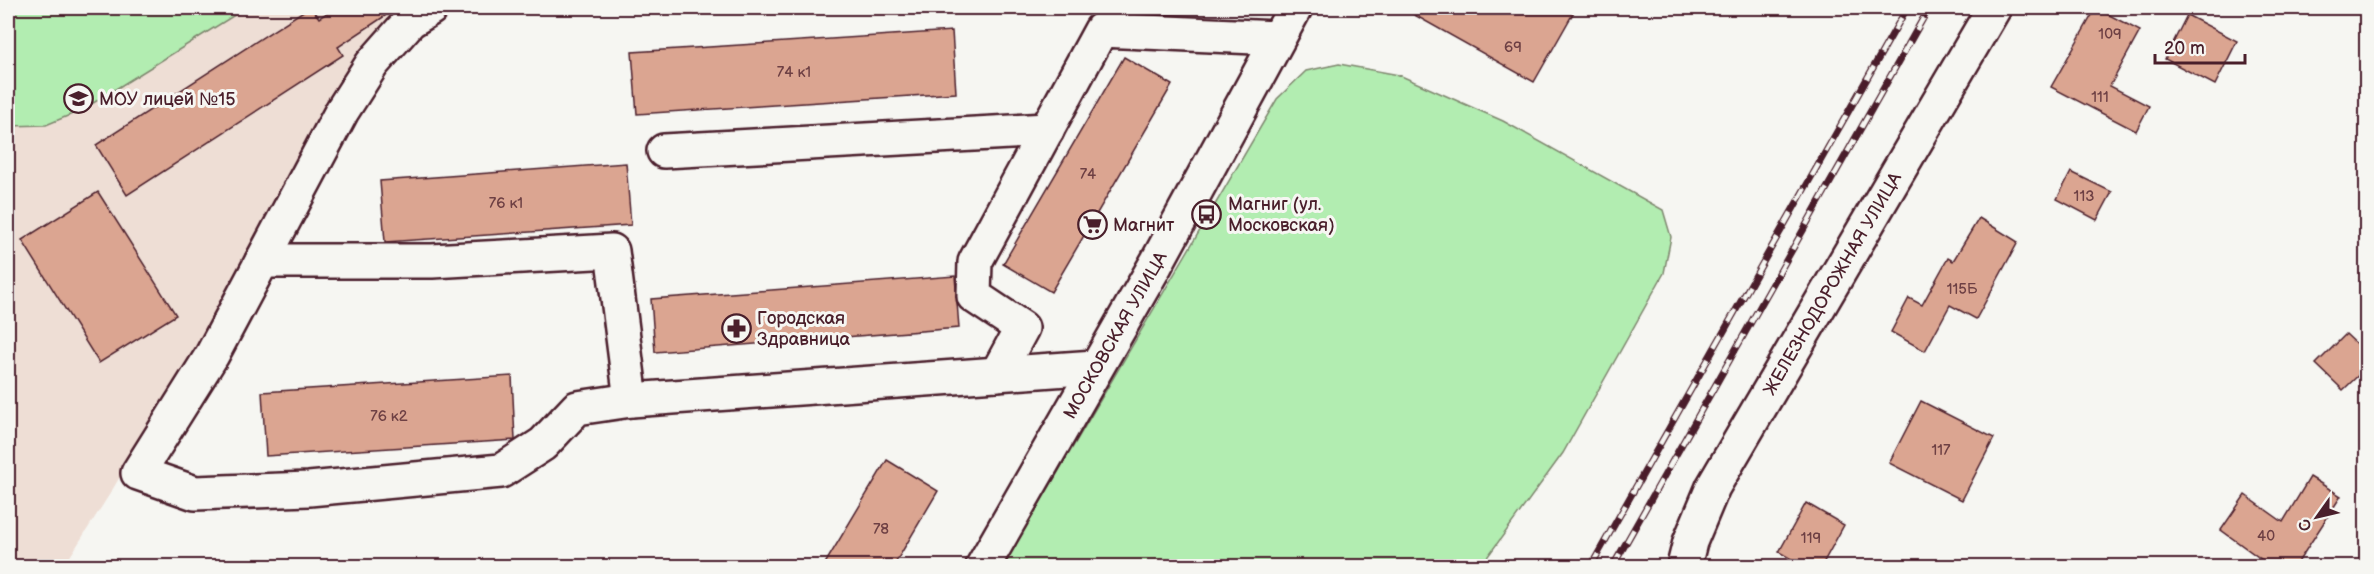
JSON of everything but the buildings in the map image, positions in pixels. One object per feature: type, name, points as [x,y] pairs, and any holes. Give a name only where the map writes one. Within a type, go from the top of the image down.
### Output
[{"type":"street","points":[[431,8],[410,21],[372,64],[342,111],[213,355],[138,474],[195,493],[309,489],[501,471],[543,444],[577,408],[631,400],[1095,367]]},
{"type":"street","name":"МОСКОВСКАЯ УЛИЦА","points":[[983,567],[1095,367],[1156,264],[1294,8]]},
{"type":"street","name":"ЖЕЛЕЗНОДОРОЖНАЯ УЛИЦА","points":[[1684,567],[1690,542],[1713,487],[1994,8]]},
{"type":"street","points":[[997,374],[1022,328],[974,296],[975,262],[1101,30],[1277,38]]},
{"type":"street","points":[[664,151],[1047,130]]},
{"type":"street","points":[[262,261],[432,261],[612,251],[631,400]]},
{"type":"shaded area","points":[[8,8],[418,8],[373,49],[111,492],[64,566],[8,566]]},
{"type":"green space","name":"МОУ лицей №15","points":[[8,8],[246,8],[82,110],[46,125],[8,126]]},
{"type":"green space","points":[[1339,64],[1399,75],[1503,121],[1663,210],[1671,237],[1664,273],[1563,453],[1483,563],[1476,566],[1003,566],[1277,99],[1306,71]]},
{"type":"railway","points":[[1591,566],[1907,8]]},
{"type":"railway","points":[[1613,566],[1929,8]]},
{"type":"place","name":"МОУ лицей №15","points":[[78,99]]},
{"type":"place","name":"Магниг (ул. Московская)","points":[[1207,214]]},
{"type":"place","name":"Магнит","points":[[1092,225]]},
{"type":"place","name":"Городская Здравница","points":[[736,328]]}]
